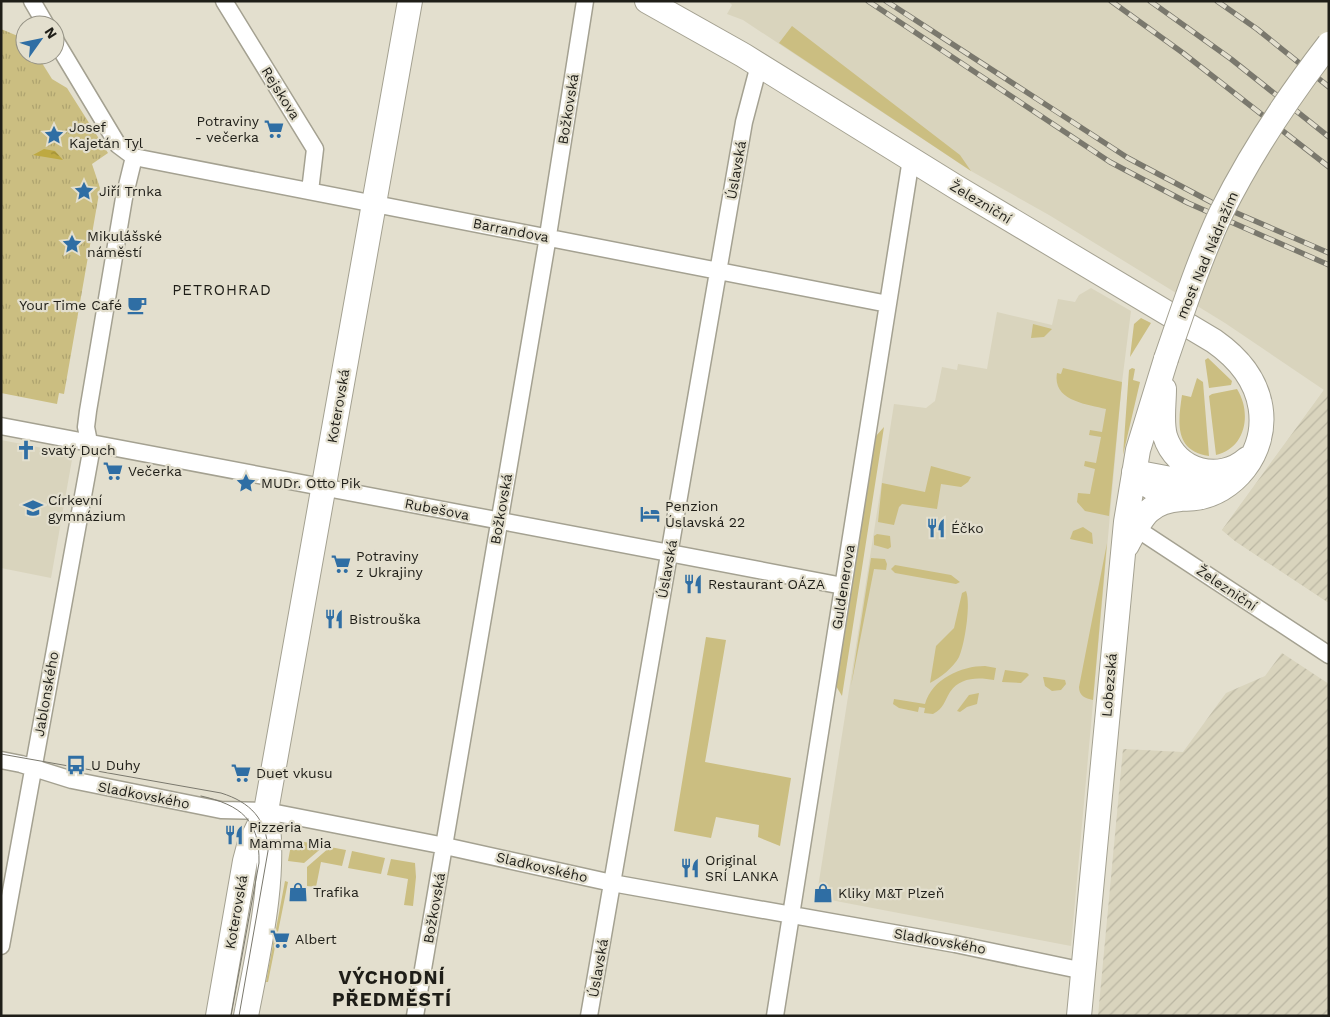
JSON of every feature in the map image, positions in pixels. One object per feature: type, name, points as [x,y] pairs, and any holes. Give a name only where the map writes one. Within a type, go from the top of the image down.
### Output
[{"type":"main road","name":"Koterovská","points":[[218,1016],[245,861],[249,846],[266,811],[410,1]]},
{"type":"main road","name":"Železniční","points":[[647,1],[759,65],[1227,350],[1244,366],[1256,385],[1264,414],[1261,437],[1250,463],[1233,482],[1213,494],[1195,498],[1158,494],[1147,486],[1132,483]]},
{"type":"main road","name":"most Nad Nádražím","points":[[1166,358],[1221,215],[1242,173],[1302,78],[1329,44]]},
{"type":"main road","name":"most Nad Nádražím","points":[[1302,78],[1329,58]]},
{"type":"main road","points":[[1166,358],[1164,432],[1172,451],[1184,463],[1206,472],[1226,472],[1245,460],[1261,437]]},
{"type":"main road","name":"Lobezská","points":[[1079,1016],[1122,554],[1131,525],[1132,483],[1146,420],[1166,358]]},
{"type":"main road","points":[[1132,483],[1213,480],[1241,467],[1251,456],[1261,437]]},
{"type":"main road","points":[[1131,525],[1155,505],[1175,499],[1195,498]]},
{"type":"main road","name":"Koterovská","points":[[246,1016],[270,865],[270,834],[266,811]]},
{"type":"street","points":[[32,1],[40,15]]},
{"type":"street","name":"Rejskova","points":[[224,1],[315,149],[310,192]]},
{"type":"street","name":"Božkovská","points":[[415,1016],[547,237],[584,1]]},
{"type":"street","points":[[1,426],[90,443],[86,427],[88,411],[124,198],[134,157],[118,145],[65,57]]},
{"type":"street","name":"Úslavská","points":[[590,1016],[744,122],[759,65]]},
{"type":"street","name":"Barrandova","points":[[134,157],[888,304]]},
{"type":"street","name":"Guldenerova","points":[[775,1016],[911,159]]},
{"type":"street","name":"Rubešova","points":[[90,443],[843,586]]},
{"type":"street","name":"Jablonského","points":[[1,946],[91,452],[90,443]]},
{"type":"street","name":"Železniční","points":[[1131,525],[1329,655]]},
{"type":"street","name":"Sladkovského","points":[[1,760],[33,767],[72,780],[221,810],[266,811],[445,846],[612,884],[982,949],[1084,971]]},
{"type":"shaded area","points":[[728,1],[1329,1],[1329,603],[1235,541],[1222,530],[1324,390],[1225,323],[1049,215],[971,171],[743,20],[727,14],[732,5]]},
{"type":"shaded area","points":[[1091,288],[1131,311],[1122,382],[1071,946],[820,898],[817,894],[894,404],[926,408],[935,401],[942,367],[957,370],[958,364],[987,369],[997,312],[1052,325],[1058,299],[1075,302],[1079,295]]},
{"type":"shaded area","points":[[1324,390],[1329,391],[1329,603],[1235,541],[1222,530]]},
{"type":"shaded area","name":"Církevní gymnázium","points":[[1,440],[73,454],[51,578],[1,568]]},
{"type":"shaded area","points":[[1282,653],[1329,684],[1329,1016],[1098,1016],[1123,749],[1183,752],[1226,693],[1265,676]]},
{"type":"green space","points":[[792,26],[960,155],[971,171],[779,43]]},
{"type":"green space","name":"Mikulášské náměstí","points":[[1,29],[15,35],[15,65],[43,65],[52,79],[67,88],[108,153],[92,164],[100,188],[64,394],[59,393],[57,404],[1,393]]},
{"type":"green space","points":[[1141,318],[1151,323],[1130,357],[1134,324]]},
{"type":"green space","points":[[1033,324],[1052,329],[1044,337],[1031,338]]},
{"type":"green space","points":[[1208,358],[1232,381],[1231,385],[1209,388],[1205,360]]},
{"type":"green space","points":[[1063,368],[1122,382],[1109,516],[1085,511],[1077,502],[1078,493],[1090,494],[1095,469],[1084,466],[1085,461],[1096,463],[1101,437],[1089,435],[1090,430],[1102,432],[1106,409],[1081,403],[1065,395],[1060,390],[1057,382],[1057,373],[1061,374]]},
{"type":"green space","points":[[1135,369],[1133,380],[1140,382],[1123,455],[1129,370]]},
{"type":"green space","points":[[1197,378],[1203,382],[1209,456],[1189,448],[1181,434],[1182,395],[1191,397]]},
{"type":"green space","points":[[1237,389],[1242,398],[1244,408],[1245,419],[1243,428],[1240,437],[1234,445],[1216,455],[1209,396]]},
{"type":"green space","points":[[884,427],[842,696],[836,686],[875,437]]},
{"type":"green space","points":[[931,466],[971,477],[961,487],[941,484],[937,509],[902,504],[899,507],[894,525],[878,522],[882,483],[925,492]]},
{"type":"green space","points":[[1083,527],[1092,533],[1093,544],[1070,539],[1073,531]]},
{"type":"green space","points":[[877,534],[890,536],[891,547],[888,549],[874,545],[874,536]]},
{"type":"green space","points":[[1107,543],[1093,700],[1083,696],[1080,693],[1079,687]]},
{"type":"green space","points":[[871,558],[885,559],[887,564],[886,570],[874,569],[851,686]]},
{"type":"green space","points":[[895,565],[951,575],[960,582],[956,584],[895,573],[891,569]]},
{"type":"green space","points":[[966,591],[968,605],[967,624],[959,657],[954,665],[930,683],[936,646],[954,628],[962,593]]},
{"type":"green space","points":[[706,637],[726,640],[705,762],[791,778],[780,846],[758,837],[759,825],[716,817],[711,838],[674,831]]},
{"type":"green space","points":[[985,666],[996,668],[994,680],[970,679],[959,683],[950,692],[942,707],[933,714],[924,713],[925,708],[919,707],[918,712],[899,708],[893,704],[894,699],[925,704],[929,695],[941,681],[957,671]]},
{"type":"green space","points":[[1005,670],[1027,673],[1029,675],[1021,683],[1002,682]]},
{"type":"green space","points":[[1043,677],[1065,680],[1066,684],[1061,690],[1052,691],[1045,686]]},
{"type":"green space","points":[[979,693],[977,704],[967,707],[960,712],[957,711],[969,695]]},
{"type":"green space","points":[[295,840],[324,846],[304,863],[288,861],[291,845]]},
{"type":"green space","points":[[330,847],[346,850],[342,866],[321,862],[316,887],[307,886],[307,867]]},
{"type":"green space","points":[[352,851],[385,858],[381,874],[348,868]]},
{"type":"green space","points":[[391,859],[415,863],[416,877],[413,906],[404,905],[408,879],[387,875]]},
{"type":"green space","points":[[285,881],[288,882],[268,982],[266,982]]},
{"type":"water","points":[[44,149],[55,151],[63,160],[33,155]]},
{"type":"tram line","points":[[1,754],[221,793],[240,801],[255,813],[264,830],[268,851],[239,1016]]},
{"type":"tram line","points":[[201,796],[227,804],[245,817],[252,825],[258,848],[259,863],[231,1016]]},
{"type":"railway","points":[[868,1],[1110,162],[1188,203],[1329,265]]},
{"type":"railway","points":[[886,1],[1128,158],[1211,202],[1329,253]]},
{"type":"railway","points":[[1111,1],[1183,53],[1329,167]]},
{"type":"railway","points":[[1150,1],[1231,59],[1329,137]]},
{"type":"railway","points":[[1217,1],[1257,29],[1329,87]]},
{"type":"place","name":"Potraviny - večerka","points":[[274,129]]},
{"type":"place","name":"Josef Kajetán Tyl","points":[[54,135]]},
{"type":"place","name":"Jiří Trnka","points":[[84,191]]},
{"type":"place","name":"Mikulášské náměstí","points":[[72,244]]},
{"type":"place","name":"Your Time Café","points":[[137,305]]},
{"type":"place","name":"svatý Duch","points":[[26,450]]},
{"type":"place","name":"Večerka","points":[[113,471]]},
{"type":"place","name":"MUDr. Otto Pik","points":[[246,483]]},
{"type":"place","name":"Církevní gymnázium","points":[[33,508]]},
{"type":"place","name":"Penzion Úslavská 22","points":[[650,514]]},
{"type":"place","name":"Éčko","points":[[936,528]]},
{"type":"place","name":"Potraviny z Ukrajiny","points":[[341,564]]},
{"type":"place","name":"Restaurant OÁZA","points":[[693,584]]},
{"type":"place","name":"Bistrouška","points":[[334,619]]},
{"type":"place","name":"U Duhy","points":[[76,765]]},
{"type":"place","name":"Duet vkusu","points":[[241,773]]},
{"type":"place","name":"Pizzeria Mamma Mia","points":[[234,835]]},
{"type":"place","name":"Original SRÍ LANKA","points":[[690,868]]},
{"type":"place","name":"Trafika","points":[[298,892]]},
{"type":"place","name":"Kliky M&T Plzeň","points":[[823,893]]},
{"type":"place","name":"Albert","points":[[280,939]]},
{"type":"district","name":"PETROHRAD","points":[[222,290]]},
{"type":"district","name":"VÝCHODNÍ PŘEDMĚSTÍ","points":[[392,988]]}]
